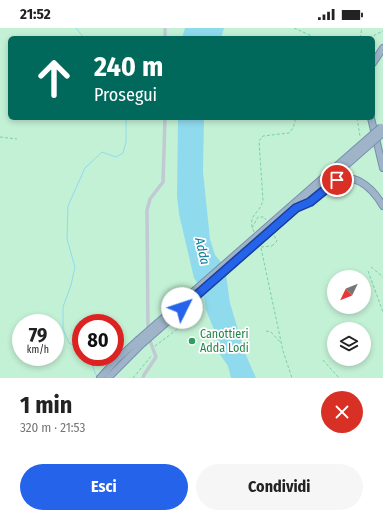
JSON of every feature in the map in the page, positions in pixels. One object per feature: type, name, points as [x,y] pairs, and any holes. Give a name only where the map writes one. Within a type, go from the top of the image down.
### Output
[{"type":"highway","points":[[375,60],[383,48]]},
{"type":"highway","points":[[371,120],[383,168]]},
{"type":"highway","points":[[101,378],[117,359],[140,342],[296,208],[382,128]]},
{"type":"highway","points":[[108,378],[140,342],[382,128]]},
{"type":"highway","points":[[296,208],[306,204],[330,185],[342,178],[359,180],[370,188],[383,206]]},
{"type":"street","points":[[143,378],[156,357],[147,328],[147,210],[150,199],[163,182],[165,120]]},
{"type":"path","points":[[294,28],[312,36]]},
{"type":"path","points":[[373,36],[383,31]]},
{"type":"path","points":[[255,235],[252,229],[251,219],[262,205],[263,198],[259,141],[263,136],[288,133],[293,128],[295,120]]},
{"type":"path","points":[[357,120],[360,136]]},
{"type":"path","points":[[0,137],[17,139]]},
{"type":"path","points":[[252,229],[255,220],[261,216],[266,219],[266,223]]},
{"type":"path","points":[[272,246],[260,246],[281,343],[292,378]]},
{"type":"path","points":[[372,267],[383,277]]},
{"type":"path","points":[[371,280],[383,312]]},
{"type":"path","points":[[169,295],[165,298],[164,302],[167,307],[171,307]]},
{"type":"path","points":[[133,378],[154,349],[186,323],[188,321],[186,319]]},
{"type":"path","points":[[266,331],[271,332],[281,343]]},
{"type":"path","points":[[323,360],[339,378]]},
{"type":"green space","points":[[0,28],[383,28],[383,378],[0,378]]},
{"type":"water","points":[[185,28],[224,28],[222,36],[183,36]]},
{"type":"water","name":"Adda","points":[[178,120],[204,120],[203,172],[210,239],[215,255],[225,267],[230,303],[245,353],[256,378],[231,378],[228,366],[217,350],[215,332],[206,310],[203,291],[194,278],[179,214],[177,196]]},
{"type":"waterway","points":[[76,28],[82,36]]},
{"type":"waterway","points":[[72,344],[69,343],[63,329],[63,307],[71,285],[75,267],[67,239],[68,206],[85,168],[102,152],[116,157],[123,153],[126,142],[126,120]]},
{"type":"waterway","points":[[93,366],[98,378]]},
{"type":"place","name":"Canottieri Adda Lodi","points":[[192,341]]},
{"type":"route","points":[[182,308],[296,208],[310,202],[337,180]]}]
